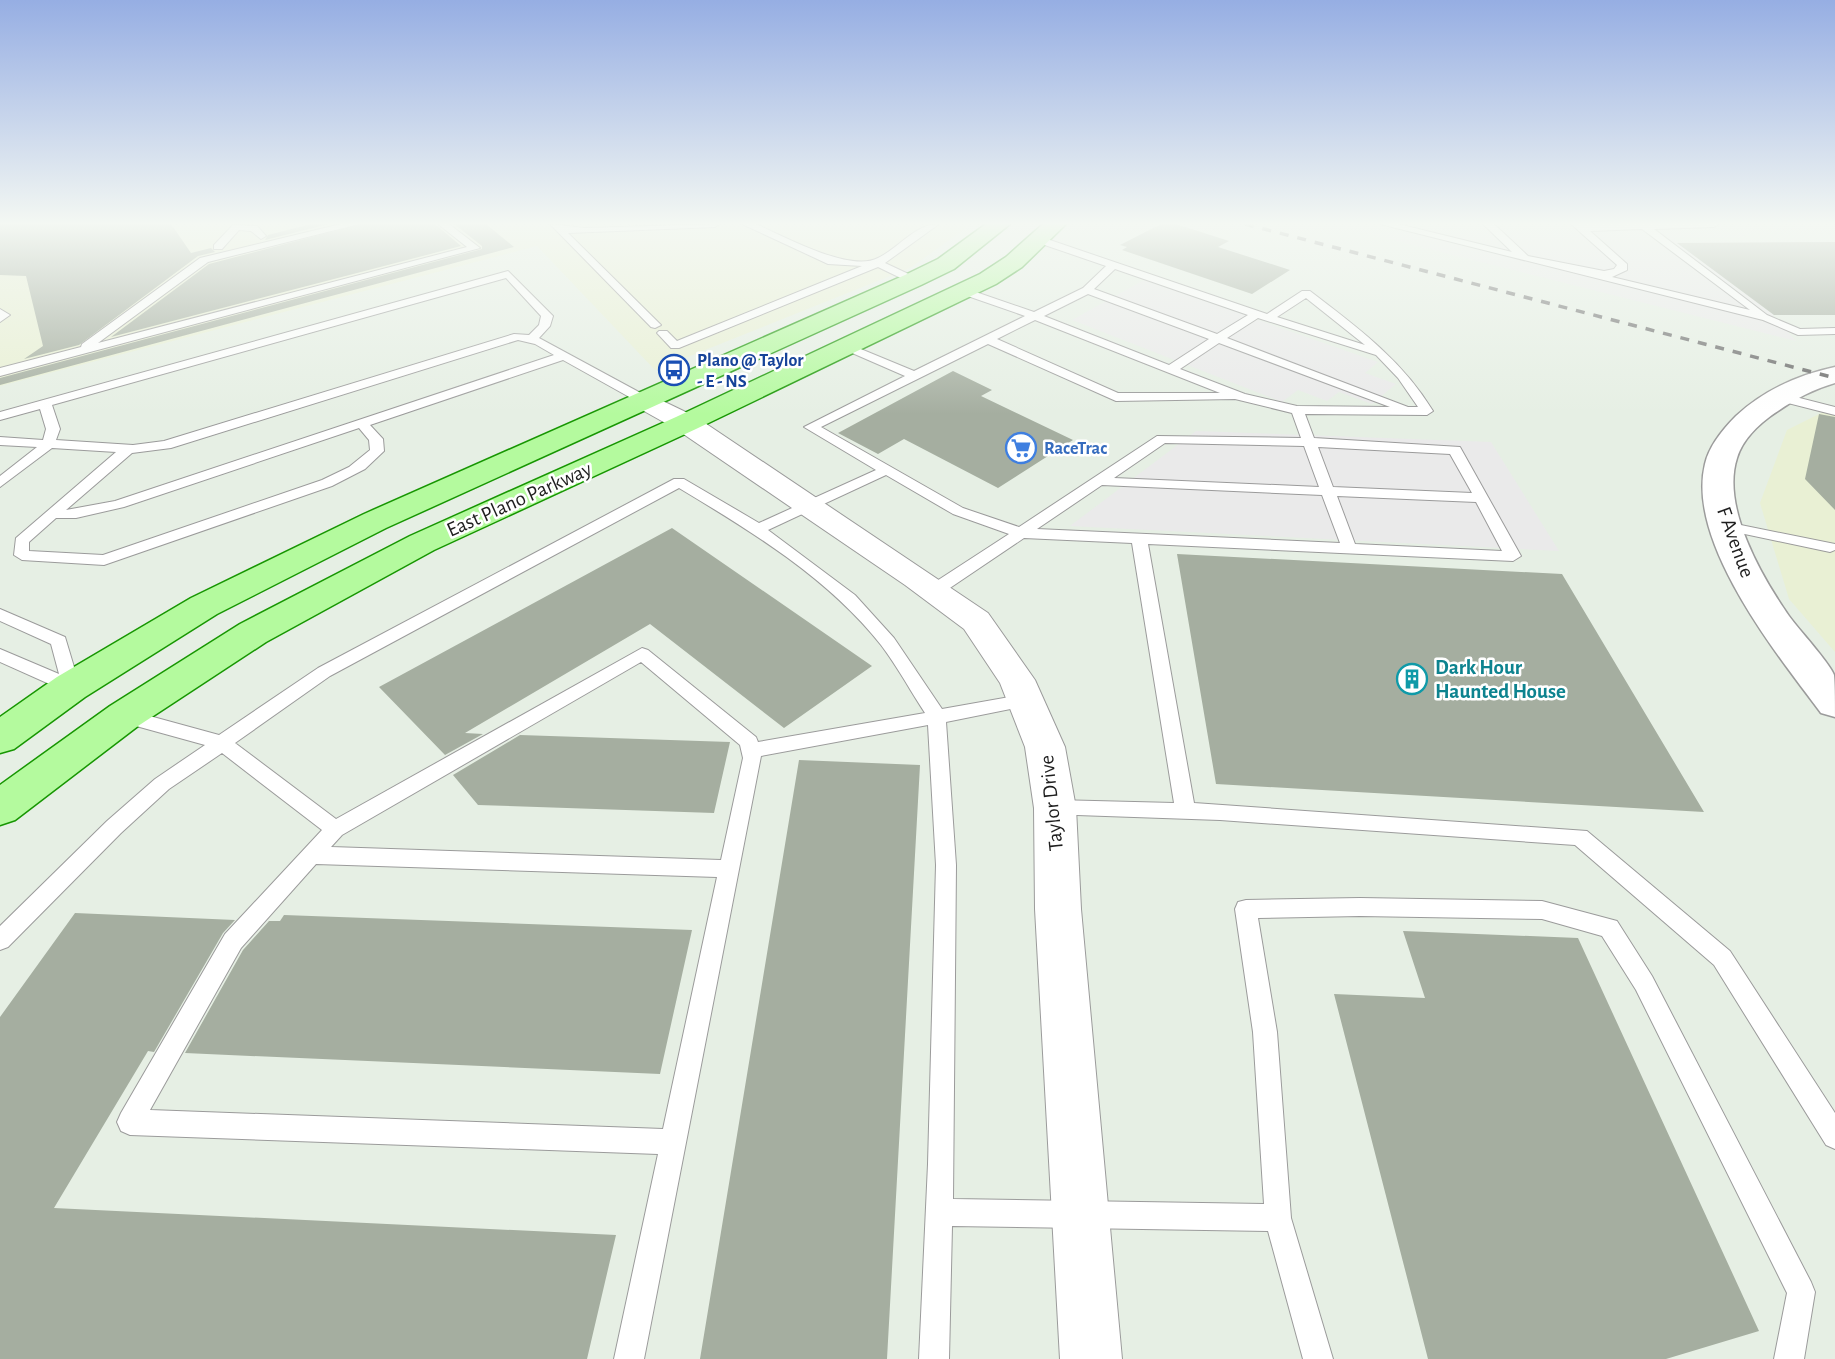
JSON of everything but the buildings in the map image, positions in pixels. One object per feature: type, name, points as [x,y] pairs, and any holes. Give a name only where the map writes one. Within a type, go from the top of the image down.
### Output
[{"type":"main road","name":"East Plano Parkway","points":[[0,738],[71,687],[204,606],[375,521],[898,287]]},
{"type":"main road","points":[[946,287],[964,291]]},
{"type":"main road","name":"East Plano Parkway","points":[[0,808],[124,716],[253,633],[422,543],[686,423],[970,287]]},
{"type":"main road","points":[[71,687],[124,716]]},
{"type":"street","name":"F Avenue","points":[[1835,375],[1780,397],[1751,417],[1727,447],[1719,466],[1719,490],[1726,526],[1740,564],[1762,602],[1835,703]]},
{"type":"street","name":"Taylor Drive","points":[[644,400],[686,423],[935,590],[976,621],[1017,680],[1045,747],[1055,808],[1058,909],[1091,1359]]},
{"type":"lane","points":[[77,352],[166,287]]},
{"type":"lane","points":[[0,372],[324,287]]},
{"type":"lane","points":[[0,416],[460,287]]},
{"type":"lane","points":[[520,287],[547,316],[544,326],[531,340]]},
{"type":"lane","points":[[617,287],[675,346],[818,287]]},
{"type":"lane","points":[[935,590],[1021,533],[1097,481],[1162,439],[1308,442],[1455,450],[1513,556],[1021,533],[958,511],[811,427],[913,375],[1037,317],[1090,287]]},
{"type":"lane","points":[[1178,287],[1386,356]]},
{"type":"lane","points":[[1647,287],[1768,318],[1797,331],[1835,331]]},
{"type":"lane","points":[[1726,287],[1768,318]]},
{"type":"lane","points":[[1087,290],[1412,411]]},
{"type":"lane","points":[[964,291],[1241,397],[1297,410],[1427,411],[1415,389],[1386,356],[1306,293],[1220,339],[1171,369]]},
{"type":"lane","points":[[0,312],[4,315],[0,319]]},
{"type":"lane","points":[[0,441],[128,449],[166,444],[518,336],[563,356],[644,400]]},
{"type":"lane","points":[[990,340],[1116,397],[1241,397]]},
{"type":"lane","points":[[847,347],[913,375]]},
{"type":"lane","points":[[52,514],[76,514],[119,504],[563,356]]},
{"type":"lane","points":[[1780,397],[1835,411]]},
{"type":"lane","points":[[0,483],[48,445],[53,429],[45,404]]},
{"type":"lane","points":[[1297,410],[1349,548]]},
{"type":"lane","points":[[128,449],[21,541],[22,555],[104,560],[352,473],[368,462],[377,451],[376,439],[362,423]]},
{"type":"lane","points":[[758,530],[887,470]]},
{"type":"lane","points":[[1097,481],[1482,498]]},
{"type":"lane","points":[[0,940],[114,827],[162,784],[324,672],[680,482],[758,530],[849,598],[888,642],[937,717],[946,865],[934,1359]]},
{"type":"lane","points":[[1726,526],[1833,551]]},
{"type":"lane","points":[[1139,538],[1185,811]]},
{"type":"lane","points":[[0,614],[59,641],[71,687]]},
{"type":"lane","points":[[629,1359],[752,758],[749,742],[642,654],[335,829],[233,941],[130,1122],[673,1142]]},
{"type":"lane","points":[[0,655],[71,687]]},
{"type":"lane","points":[[750,751],[1026,700]]},
{"type":"lane","points":[[124,716],[222,743],[335,829]]},
{"type":"lane","points":[[1055,808],[1185,811],[1580,837],[1723,958],[1835,1136]]},
{"type":"lane","points":[[311,855],[729,869]]},
{"type":"lane","points":[[1318,1359],[1278,1218],[1265,1032],[1246,909],[1360,907],[1542,910],[1609,928],[1644,983],[1801,1292],[1789,1359]]},
{"type":"lane","points":[[939,1212],[1081,1217],[1278,1218]]},
{"type":"shaded area","points":[[0,287],[378,287],[0,386]]},
{"type":"shaded area","points":[[576,287],[861,287],[655,370]]},
{"type":"shaded area","points":[[1131,287],[1165,287],[1378,362],[1365,373],[1396,384],[1372,404],[1339,392],[1327,401],[1298,390],[1282,402],[1072,320]]},
{"type":"shaded area","points":[[1582,287],[1738,287],[1771,313],[1796,341]]},
{"type":"shaded area","points":[[1835,406],[1835,652],[1789,599],[1760,503],[1787,430]]},
{"type":"shaded area","points":[[1196,431],[1491,442],[1559,551],[1070,526]]},
{"type":"railway","points":[[1488,287],[1835,378]]},
{"type":"place","name":"Plano @ Taylor - E - NS","points":[[674,370]]},
{"type":"place","name":"RaceTrac","points":[[1021,448]]},
{"type":"place","name":"Dark Hour Haunted House","points":[[1412,679]]}]
